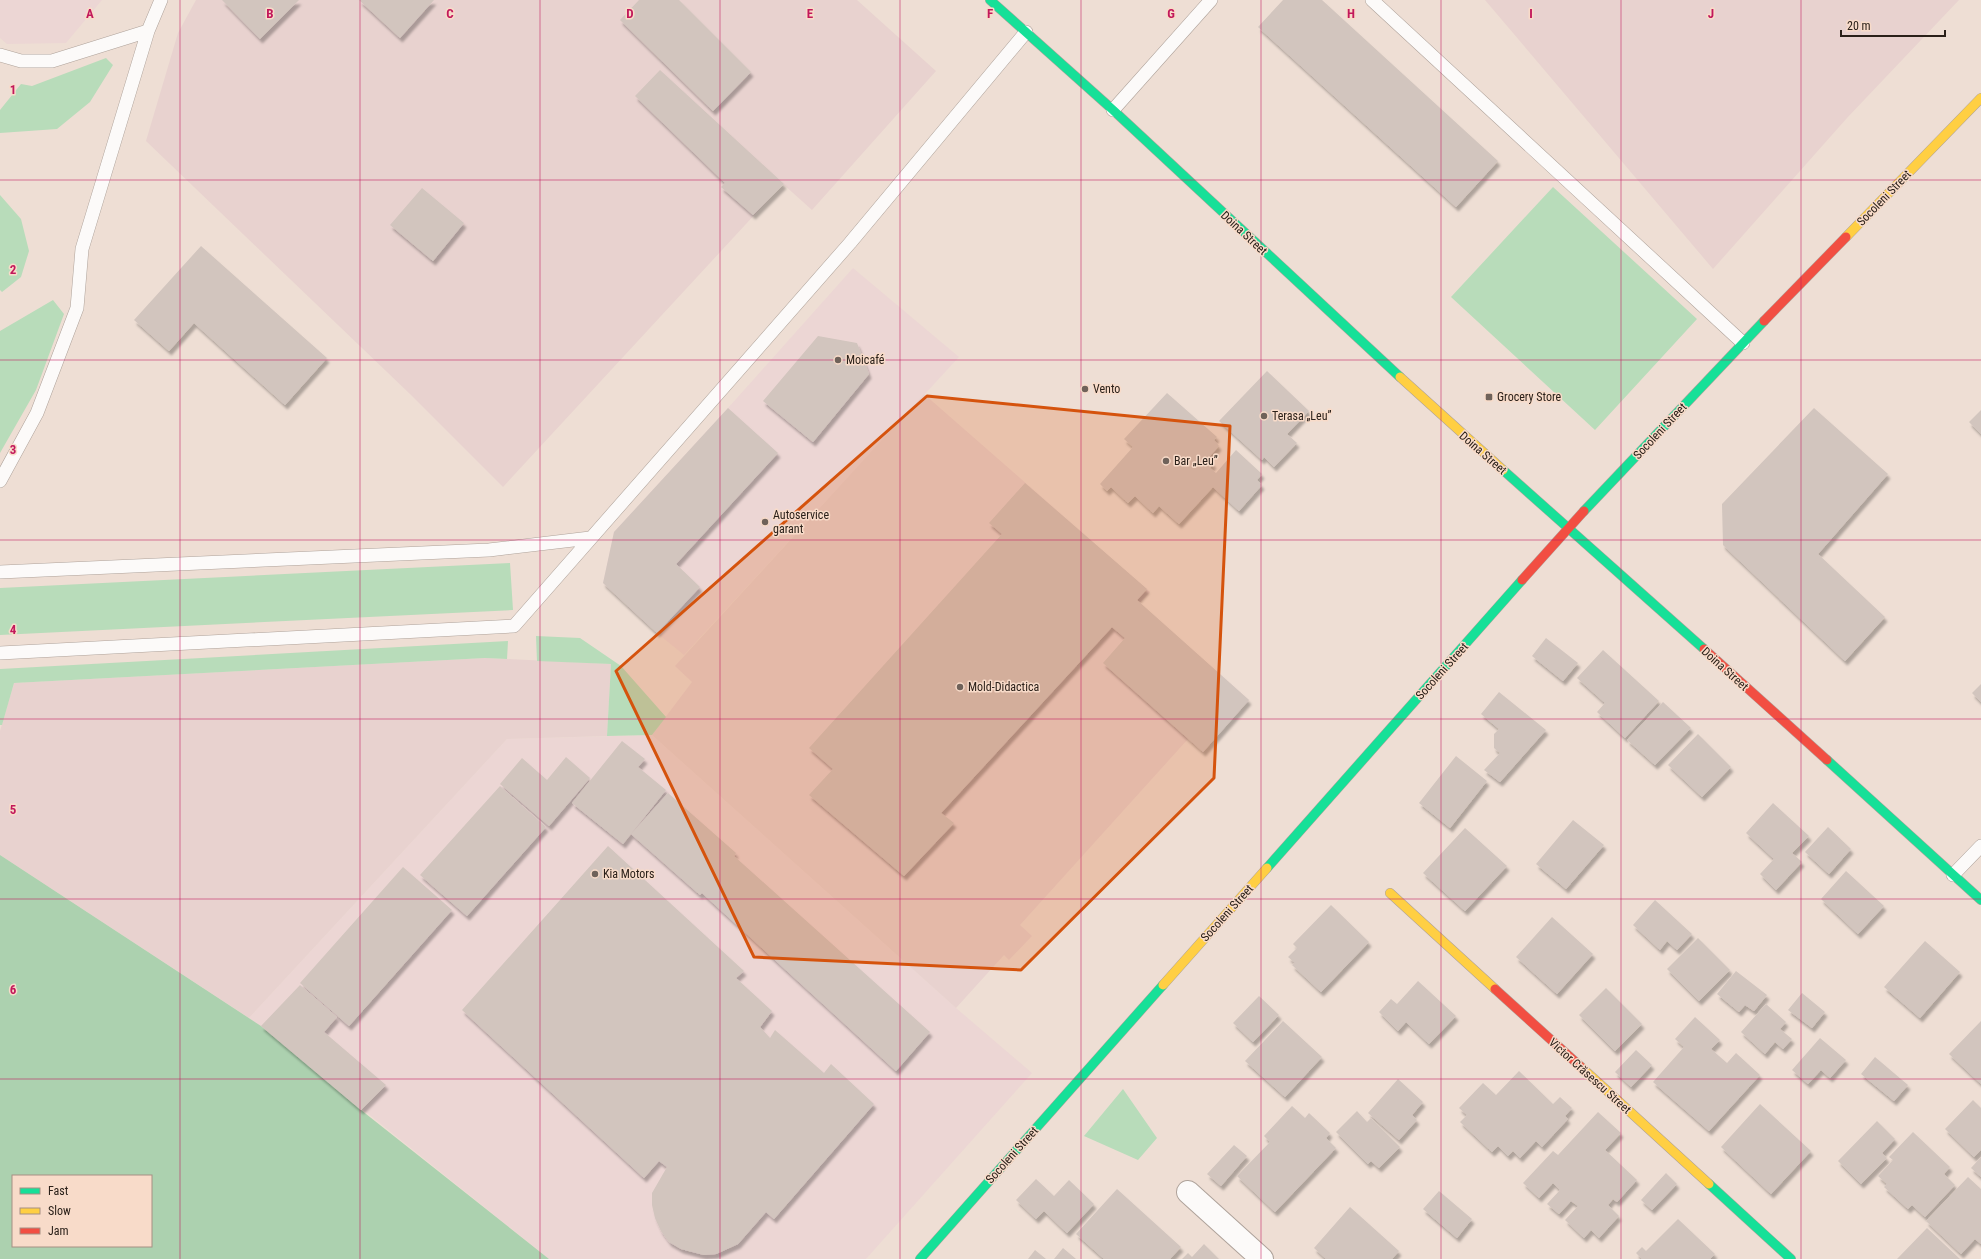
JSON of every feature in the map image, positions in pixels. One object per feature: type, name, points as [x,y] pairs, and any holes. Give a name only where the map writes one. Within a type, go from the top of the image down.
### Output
[{"type":"main road","name":"Doina Street","points":[[990,0],[1112,110],[1456,429],[1568,527],[1981,900]]},
{"type":"main road","name":"Socoleni Street","points":[[920,1259],[1568,527],[1743,343],[1981,98]]},
{"type":"main road","name":"Victor Crăsescu Street","points":[[1390,893],[1791,1259]]},
{"type":"street","points":[[1188,1192],[1262,1259]]},
{"type":"lane","points":[[0,481],[37,413],[77,308],[82,249],[148,31],[161,0]]},
{"type":"lane","points":[[1112,110],[1210,0]]},
{"type":"lane","points":[[1372,0],[1743,343]]},
{"type":"lane","points":[[0,55],[21,61],[52,61],[148,31]]},
{"type":"lane","points":[[0,653],[514,626],[850,243],[1026,32]]},
{"type":"lane","points":[[0,572],[489,550],[590,538]]},
{"type":"lane","points":[[1953,875],[1981,846]]},
{"type":"highlighted area","points":[[927,396],[1230,426],[1214,778],[1021,970],[754,957],[616,671]]},
{"type":"shaded area","points":[[0,0],[102,0],[66,43],[7,44],[0,38]]},
{"type":"shaded area","points":[[196,0],[857,0],[936,71],[812,210],[783,184],[503,487],[410,394],[146,141],[178,33]]},
{"type":"shaded area","points":[[1485,0],[1959,0],[1847,118],[1713,269]]},
{"type":"shaded area","points":[[853,268],[959,357],[684,655],[657,633],[603,583],[614,532],[728,408]]},
{"type":"shaded area","name":"Mold-Didactica","points":[[924,394],[1150,592],[1140,603],[1249,700],[1203,752],[1188,739],[1020,925],[1032,936],[1009,960],[1004,955],[956,1008],[652,735],[692,682],[675,666]]},
{"type":"shaded area","points":[[485,658],[611,664],[607,736],[507,739],[249,1018],[0,855],[0,731],[14,683]]},
{"type":"shaded area","name":"Kia Motors","points":[[652,735],[956,1008],[1032,1073],[866,1259],[549,1259],[249,1018],[507,739]]},
{"type":"green space","points":[[106,58],[113,65],[90,102],[57,129],[0,133],[0,110],[21,84],[32,86]]},
{"type":"green space","points":[[1553,187],[1697,319],[1595,430],[1451,297]]},
{"type":"green space","points":[[0,195],[21,219],[29,251],[21,277],[2,292],[0,290]]},
{"type":"green space","points":[[53,300],[64,314],[36,390],[0,453],[0,331]]},
{"type":"green space","points":[[510,563],[513,610],[0,635],[0,588]]},
{"type":"green space","points":[[536,636],[580,638],[621,666],[666,717],[652,735],[607,736],[611,664],[537,661]]},
{"type":"green space","points":[[508,641],[507,659],[485,658],[14,683],[2,725],[0,725],[0,669]]},
{"type":"green space","points":[[0,855],[261,1026],[361,1110],[549,1259],[0,1259]]},
{"type":"green space","points":[[1123,1089],[1157,1138],[1138,1160],[1084,1136]]},
{"type":"building","points":[[222,0],[299,0],[260,39]]},
{"type":"building","points":[[359,0],[434,0],[400,38]]},
{"type":"building","points":[[639,0],[679,0],[751,72],[713,111],[620,20]]},
{"type":"building","points":[[1283,0],[1322,0],[1498,161],[1456,207],[1258,27]]},
{"type":"building","points":[[660,70],[784,184],[753,215],[721,187],[725,183],[635,96]]},
{"type":"building","points":[[422,188],[464,223],[433,261],[390,225]]},
{"type":"building","points":[[201,246],[327,358],[285,405],[194,323],[169,351],[134,320]]},
{"type":"building","points":[[818,336],[857,343],[869,374],[813,442],[763,401]]},
{"type":"building","name":"Terasa „Leu”","points":[[1267,371],[1309,411],[1287,434],[1297,443],[1274,467],[1264,457],[1262,460],[1219,421]]},
{"type":"building","name":"Bar „Leu”","points":[[1167,393],[1217,437],[1214,440],[1219,446],[1208,458],[1214,464],[1210,468],[1216,473],[1236,450],[1262,474],[1257,480],[1262,485],[1239,511],[1213,487],[1179,524],[1159,506],[1153,513],[1135,496],[1128,503],[1111,487],[1107,491],[1100,484],[1133,447],[1124,439]]},
{"type":"building","points":[[728,408],[778,453],[676,564],[700,587],[657,633],[603,583],[614,532]]},
{"type":"building","points":[[1814,408],[1888,474],[1818,554],[1885,617],[1845,661],[1723,545],[1722,504]]},
{"type":"building","points":[[1981,410],[1981,434],[1969,422]]},
{"type":"building","name":"Mold-Didactica","points":[[1025,483],[1147,589],[1137,600],[1249,700],[1203,752],[1103,663],[1125,638],[1112,627],[941,813],[954,823],[904,876],[809,795],[833,769],[809,748],[1002,534],[989,523]]},
{"type":"building","points":[[1546,638],[1578,663],[1563,681],[1532,656]]},
{"type":"building","points":[[1603,650],[1659,701],[1625,738],[1597,712],[1605,703],[1577,678]]},
{"type":"building","points":[[1981,684],[1981,702],[1972,693]]},
{"type":"building","points":[[1499,692],[1546,730],[1500,782],[1484,770],[1500,753],[1494,748],[1494,734],[1499,729],[1481,714]]},
{"type":"building","points":[[1663,702],[1691,728],[1655,765],[1627,740]]},
{"type":"building","points":[[1698,734],[1731,767],[1702,797],[1668,765]]},
{"type":"building","points":[[622,741],[645,759],[638,767],[666,790],[623,844],[572,803]]},
{"type":"building","points":[[1456,756],[1487,781],[1450,828],[1419,803]]},
{"type":"building","points":[[566,757],[590,778],[549,826],[500,784],[522,758],[547,780]]},
{"type":"building","points":[[500,786],[546,827],[467,916],[420,875]]},
{"type":"building","points":[[668,793],[736,853],[734,856],[930,1032],[896,1071],[702,893],[700,895],[631,834]]},
{"type":"building","points":[[1773,803],[1809,836],[1792,853],[1802,862],[1776,890],[1760,874],[1774,859],[1746,833]]},
{"type":"building","points":[[1573,820],[1604,845],[1566,889],[1536,864]]},
{"type":"building","points":[[1828,827],[1851,849],[1829,874],[1805,852]]},
{"type":"building","points":[[1465,828],[1507,866],[1465,911],[1423,873]]},
{"type":"building","points":[[608,846],[744,971],[736,978],[772,1011],[760,1027],[770,1038],[775,1030],[824,1073],[831,1064],[874,1104],[774,1219],[766,1212],[738,1244],[716,1254],[704,1255],[681,1249],[669,1242],[661,1231],[655,1218],[652,1205],[652,1193],[667,1167],[659,1161],[644,1178],[462,1010]]},
{"type":"building","points":[[403,867],[452,910],[349,1026],[300,983]]},
{"type":"building","points":[[1846,871],[1884,906],[1858,934],[1821,899]]},
{"type":"building","points":[[1655,900],[1692,934],[1677,950],[1667,941],[1660,950],[1633,925]]},
{"type":"building","points":[[1331,905],[1369,942],[1321,992],[1292,965],[1295,963],[1288,957],[1297,948],[1293,944]]},
{"type":"building","points":[[1552,917],[1593,954],[1557,994],[1516,957]]},
{"type":"building","points":[[1698,938],[1730,970],[1699,1001],[1667,969]]},
{"type":"building","points":[[1925,941],[1960,972],[1920,1018],[1884,987]]},
{"type":"building","points":[[1736,971],[1767,995],[1754,1011],[1745,1005],[1739,1012],[1717,994]]},
{"type":"building","points":[[1418,981],[1456,1016],[1429,1044],[1406,1022],[1398,1031],[1379,1012],[1391,999],[1397,1004]]},
{"type":"building","points":[[300,985],[337,1017],[324,1032],[386,1085],[361,1110],[261,1026]]},
{"type":"building","points":[[1606,988],[1642,1024],[1615,1051],[1579,1015]]},
{"type":"building","points":[[1802,993],[1825,1012],[1812,1028],[1788,1010]]},
{"type":"building","points":[[1259,996],[1279,1015],[1253,1042],[1233,1023]]},
{"type":"building","points":[[1766,1004],[1786,1022],[1780,1029],[1792,1039],[1783,1049],[1775,1042],[1765,1054],[1741,1032]]},
{"type":"building","points":[[1695,1017],[1720,1040],[1711,1049],[1727,1063],[1736,1053],[1760,1075],[1709,1131],[1653,1082],[1684,1047],[1675,1039]]},
{"type":"building","points":[[1283,1021],[1322,1057],[1285,1097],[1245,1061]]},
{"type":"building","points":[[1981,1021],[1981,1084],[1949,1054]]},
{"type":"building","points":[[1820,1038],[1846,1060],[1830,1078],[1821,1070],[1808,1084],[1792,1070]]},
{"type":"building","points":[[1636,1050],[1652,1065],[1631,1087],[1615,1072]]},
{"type":"building","points":[[1875,1057],[1908,1085],[1894,1101],[1861,1074]]},
{"type":"building","points":[[1519,1071],[1553,1104],[1560,1097],[1572,1108],[1565,1116],[1568,1119],[1542,1147],[1536,1141],[1520,1158],[1513,1151],[1508,1156],[1498,1146],[1492,1152],[1460,1122],[1467,1115],[1459,1108],[1483,1083],[1496,1095]]},
{"type":"building","points":[[1398,1079],[1423,1102],[1412,1115],[1417,1120],[1399,1140],[1368,1113]]},
{"type":"building","points":[[1973,1100],[1981,1108],[1981,1150],[1974,1157],[1945,1129]]},
{"type":"building","points":[[1760,1104],[1811,1151],[1771,1194],[1721,1147]]},
{"type":"building","points":[[1292,1106],[1305,1118],[1309,1113],[1330,1133],[1326,1138],[1336,1148],[1275,1212],[1237,1176],[1270,1142],[1264,1136]]},
{"type":"building","points":[[1357,1111],[1367,1122],[1371,1118],[1400,1147],[1379,1168],[1371,1161],[1368,1164],[1336,1132]]},
{"type":"building","points":[[1598,1112],[1621,1133],[1605,1150],[1637,1180],[1617,1202],[1613,1199],[1608,1205],[1619,1216],[1599,1238],[1591,1230],[1584,1238],[1565,1220],[1578,1206],[1571,1201],[1559,1214],[1547,1204],[1560,1190],[1553,1183],[1539,1198],[1523,1183],[1553,1151],[1558,1155]]},
{"type":"building","points":[[1877,1121],[1895,1139],[1882,1153],[1887,1158],[1861,1184],[1838,1161]]},
{"type":"building","points":[[1913,1132],[1950,1167],[1944,1174],[1955,1185],[1925,1217],[1912,1205],[1908,1209],[1884,1187],[1887,1184],[1878,1176],[1893,1160],[1889,1157]]},
{"type":"building","points":[[1234,1145],[1247,1156],[1221,1186],[1207,1174]]},
{"type":"building","points":[[1981,1157],[1981,1177],[1971,1168]]},
{"type":"building","points":[[1666,1173],[1677,1184],[1652,1210],[1641,1200]]},
{"type":"building","points":[[1968,1177],[1981,1189],[1981,1244],[1975,1239],[1961,1254],[1926,1221]]},
{"type":"building","points":[[1036,1179],[1054,1196],[1069,1180],[1094,1204],[1067,1233],[1044,1211],[1036,1219],[1016,1200]]},
{"type":"building","points":[[1117,1189],[1181,1247],[1170,1259],[1104,1259],[1076,1234]]},
{"type":"building","points":[[1439,1191],[1472,1219],[1457,1238],[1423,1209]]},
{"type":"building","points":[[1350,1207],[1399,1251],[1392,1259],[1326,1259],[1314,1248]]},
{"type":"building","points":[[1678,1219],[1715,1254],[1710,1259],[1642,1259],[1636,1253],[1642,1247],[1646,1251]]},
{"type":"building","points":[[1927,1228],[1960,1259],[1897,1259]]},
{"type":"building","points":[[1204,1244],[1219,1259],[1182,1259],[1188,1253],[1192,1257]]},
{"type":"building","points":[[1063,1248],[1076,1259],[1054,1259]]},
{"type":"building","points":[[1035,1250],[1046,1259],[1028,1259]]},
{"type":"traffic: fast","points":[[990,0],[1113,110],[1400,377]]},
{"type":"traffic: fast","points":[[1584,511],[1764,321]]},
{"type":"traffic: fast","points":[[1503,470],[1704,649]]},
{"type":"traffic: fast","points":[[1267,868],[1522,580]]},
{"type":"traffic: fast","points":[[1827,760],[1981,900]]},
{"type":"traffic: fast","points":[[920,1259],[1163,985]]},
{"type":"traffic: fast","points":[[1709,1184],[1791,1259]]},
{"type":"traffic: slow","points":[[1846,237],[1981,98]]},
{"type":"traffic: slow","points":[[1400,377],[1503,470]]},
{"type":"traffic: slow","points":[[1163,985],[1267,868]]},
{"type":"traffic: slow","points":[[1390,893],[1495,989]]},
{"type":"traffic: slow","points":[[1581,1067],[1709,1184]]},
{"type":"traffic: jam","points":[[1764,321],[1846,237]]},
{"type":"traffic: jam","points":[[1522,580],[1584,511]]},
{"type":"traffic: jam","points":[[1704,649],[1827,760]]},
{"type":"traffic: jam","points":[[1495,989],[1581,1067]]},
{"type":"place","name":"Moicafé","points":[[838,360]]},
{"type":"place","name":"Vento","points":[[1085,389]]},
{"type":"place","name":"Grocery Store","points":[[1489,397]]},
{"type":"place","name":"Terasa „Leu”","points":[[1264,416]]},
{"type":"place","name":"Bar „Leu”","points":[[1166,461]]},
{"type":"place","name":"Autoservice garant","points":[[765,522]]},
{"type":"place","name":"Mold-Didactica","points":[[960,687]]},
{"type":"place","name":"Kia Motors","points":[[595,874]]}]
